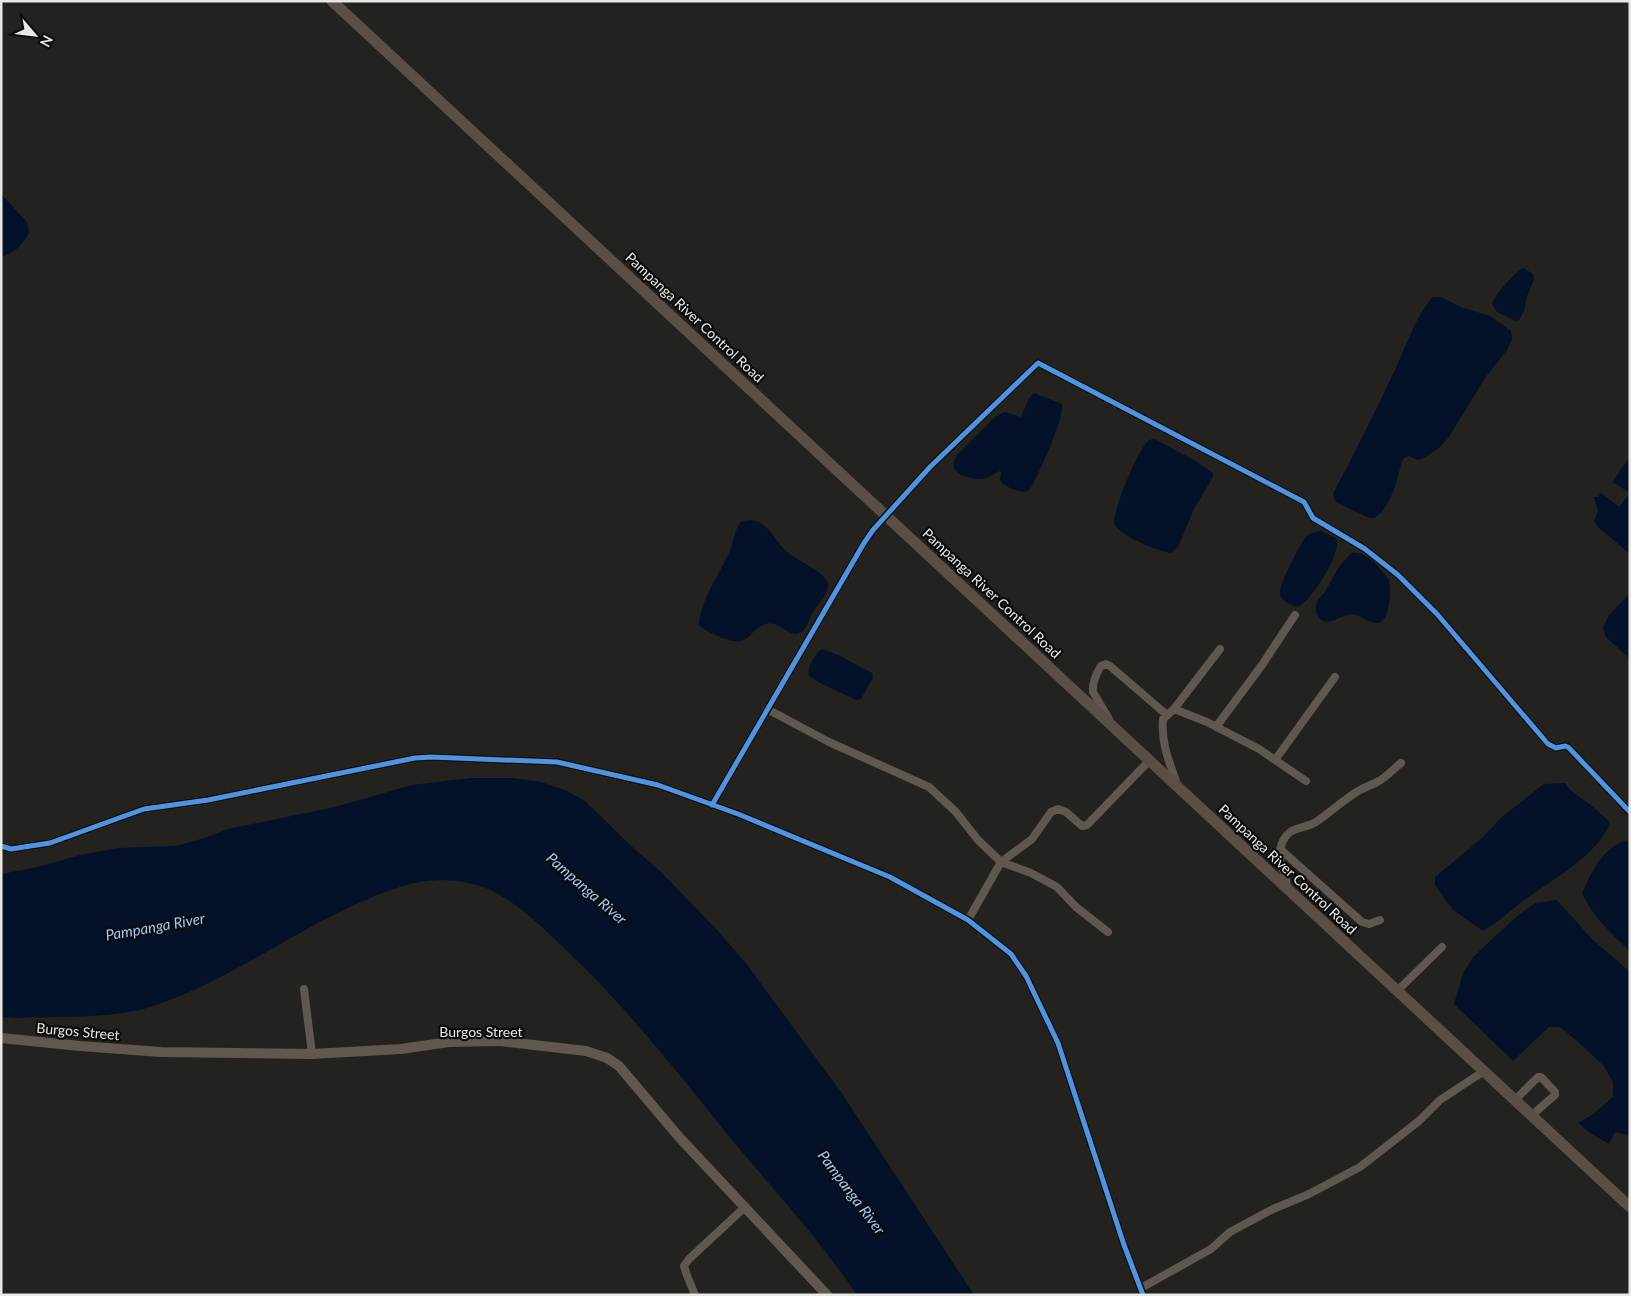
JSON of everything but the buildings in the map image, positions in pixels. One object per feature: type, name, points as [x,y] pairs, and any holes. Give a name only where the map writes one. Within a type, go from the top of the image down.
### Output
[{"type":"main road","name":"Pampanga River Control Road","points":[[332,1],[1630,1207]]},
{"type":"street","points":[[712,805],[873,530],[930,467],[1038,363],[1304,502],[1312,518],[1365,549],[1398,575],[1437,614],[1548,744],[1556,748],[1565,746],[1572,750],[1630,812]]},
{"type":"street","points":[[1216,727],[1262,665],[1295,615]]},
{"type":"street","points":[[1178,788],[1167,760],[1162,738],[1163,719],[1174,708],[1220,649]]},
{"type":"street","points":[[1114,727],[1092,688],[1098,671],[1101,666],[1106,664],[1167,715]]},
{"type":"street","points":[[1275,760],[1335,677]]},
{"type":"street","points":[[1174,708],[1259,749],[1306,781]]},
{"type":"street","points":[[767,710],[829,742],[929,787],[956,812],[978,840],[1001,862],[1056,887],[1076,908],[1108,932]]},
{"type":"street","points":[[1,846],[11,848],[50,843],[144,808],[208,800],[395,762],[430,757],[557,762],[658,785],[738,814],[890,877],[968,920],[1011,954],[1026,976],[1058,1043],[1124,1245],[1142,1291],[1212,1249],[1230,1232],[1271,1210],[1309,1194],[1360,1166],[1418,1122],[1440,1100],[1484,1071]]},
{"type":"street","points":[[968,920],[1001,862],[1032,839],[1051,812],[1058,809],[1066,812],[1082,826],[1087,825],[1149,761]]},
{"type":"street","points":[[1286,888],[1286,880],[1280,864],[1282,842],[1296,828],[1314,823],[1360,790],[1382,779],[1401,763]]},
{"type":"street","points":[[1280,849],[1362,922],[1368,924],[1380,920]]},
{"type":"street","points":[[1397,991],[1442,947]]},
{"type":"street","points":[[304,989],[312,1054]]},
{"type":"street","name":"Burgos Street","points":[[1,1038],[161,1052],[312,1054],[401,1049],[449,1042],[500,1041],[586,1052],[608,1058],[619,1066],[663,1120],[827,1295]]},
{"type":"street","points":[[1515,1100],[1538,1077],[1541,1077],[1555,1092],[1555,1095],[1532,1115]]},
{"type":"street","points":[[695,1295],[684,1266],[689,1258],[745,1207]]},
{"type":"water","points":[[1,194],[27,222],[29,233],[18,248],[10,254],[1,257]]},
{"type":"water","points":[[1523,268],[1533,274],[1534,280],[1527,296],[1524,311],[1519,320],[1515,321],[1497,312],[1492,304],[1505,284]]},
{"type":"water","points":[[1433,297],[1441,297],[1461,307],[1490,316],[1511,331],[1512,339],[1507,350],[1485,378],[1449,437],[1440,447],[1426,457],[1418,460],[1409,456],[1404,458],[1389,500],[1379,515],[1369,518],[1336,502],[1333,494],[1381,400],[1417,321]]},
{"type":"water","points":[[1034,393],[1062,404],[1062,411],[1056,432],[1030,489],[1024,492],[1008,487],[1000,480],[1001,472],[999,471],[988,478],[980,479],[968,478],[958,473],[953,466],[957,455],[995,417],[1004,412],[1021,417],[1029,398]]},
{"type":"water","points":[[1154,439],[1194,460],[1213,473],[1213,477],[1194,509],[1178,547],[1171,553],[1140,542],[1118,529],[1114,524],[1117,506],[1133,467],[1144,446],[1149,440]]},
{"type":"water","points":[[1630,458],[1630,493],[1613,482]]},
{"type":"water","points":[[1601,493],[1619,507],[1630,493],[1630,554],[1599,528],[1594,521],[1598,511],[1594,497],[1598,497]]},
{"type":"water","points":[[742,521],[757,521],[767,528],[786,551],[814,569],[828,582],[825,594],[804,629],[798,634],[791,633],[775,624],[766,624],[741,641],[732,641],[719,637],[699,625],[706,598],[730,550],[737,528]]},
{"type":"water","points":[[1320,531],[1336,538],[1335,554],[1318,586],[1304,603],[1298,607],[1282,599],[1280,590],[1282,583],[1303,541],[1312,533]]},
{"type":"water","points":[[1352,553],[1358,553],[1368,558],[1378,566],[1389,580],[1389,606],[1384,619],[1380,622],[1375,623],[1353,614],[1327,622],[1320,619],[1317,613],[1317,601],[1324,593],[1338,568]]},
{"type":"water","points":[[1630,593],[1630,659],[1606,637],[1603,627],[1609,615]]},
{"type":"water","points":[[822,649],[838,655],[872,673],[873,678],[861,699],[856,700],[809,676],[812,661]]},
{"type":"water","name":"Pampanga River","points":[[471,778],[512,778],[541,782],[565,790],[585,801],[660,871],[719,932],[748,966],[841,1092],[974,1295],[857,1295],[810,1233],[688,1085],[607,991],[546,930],[528,915],[499,894],[477,885],[433,880],[400,887],[367,899],[335,914],[212,981],[180,996],[147,1008],[116,1014],[1,1017],[1,874],[118,848],[175,846],[205,838],[228,829],[335,807],[412,785]]},
{"type":"water","points":[[1565,783],[1569,789],[1610,822],[1605,834],[1596,845],[1560,876],[1483,931],[1453,910],[1435,885],[1435,877],[1481,839],[1502,817],[1544,784]]},
{"type":"water","points":[[1624,841],[1630,842],[1630,951],[1603,925],[1582,894],[1593,870],[1603,856]]},
{"type":"water","points":[[1557,900],[1592,939],[1630,972],[1630,1136],[1615,1132],[1609,1144],[1590,1133],[1578,1123],[1592,1115],[1613,1097],[1613,1082],[1603,1065],[1576,1040],[1560,1027],[1549,1027],[1513,1061],[1454,1004],[1463,973],[1473,957],[1517,916],[1535,903]]},
{"type":"cycle path","points":[[712,805],[873,530],[930,467],[1038,363],[1304,502],[1313,518],[1365,549],[1398,575],[1437,614],[1548,744],[1556,748],[1568,747],[1630,812]]},
{"type":"cycle path","points":[[1,846],[11,849],[50,843],[144,809],[208,800],[415,758],[431,757],[557,762],[658,785],[738,814],[890,877],[968,920],[1011,954],[1026,976],[1058,1043],[1124,1245],[1143,1295]]}]
